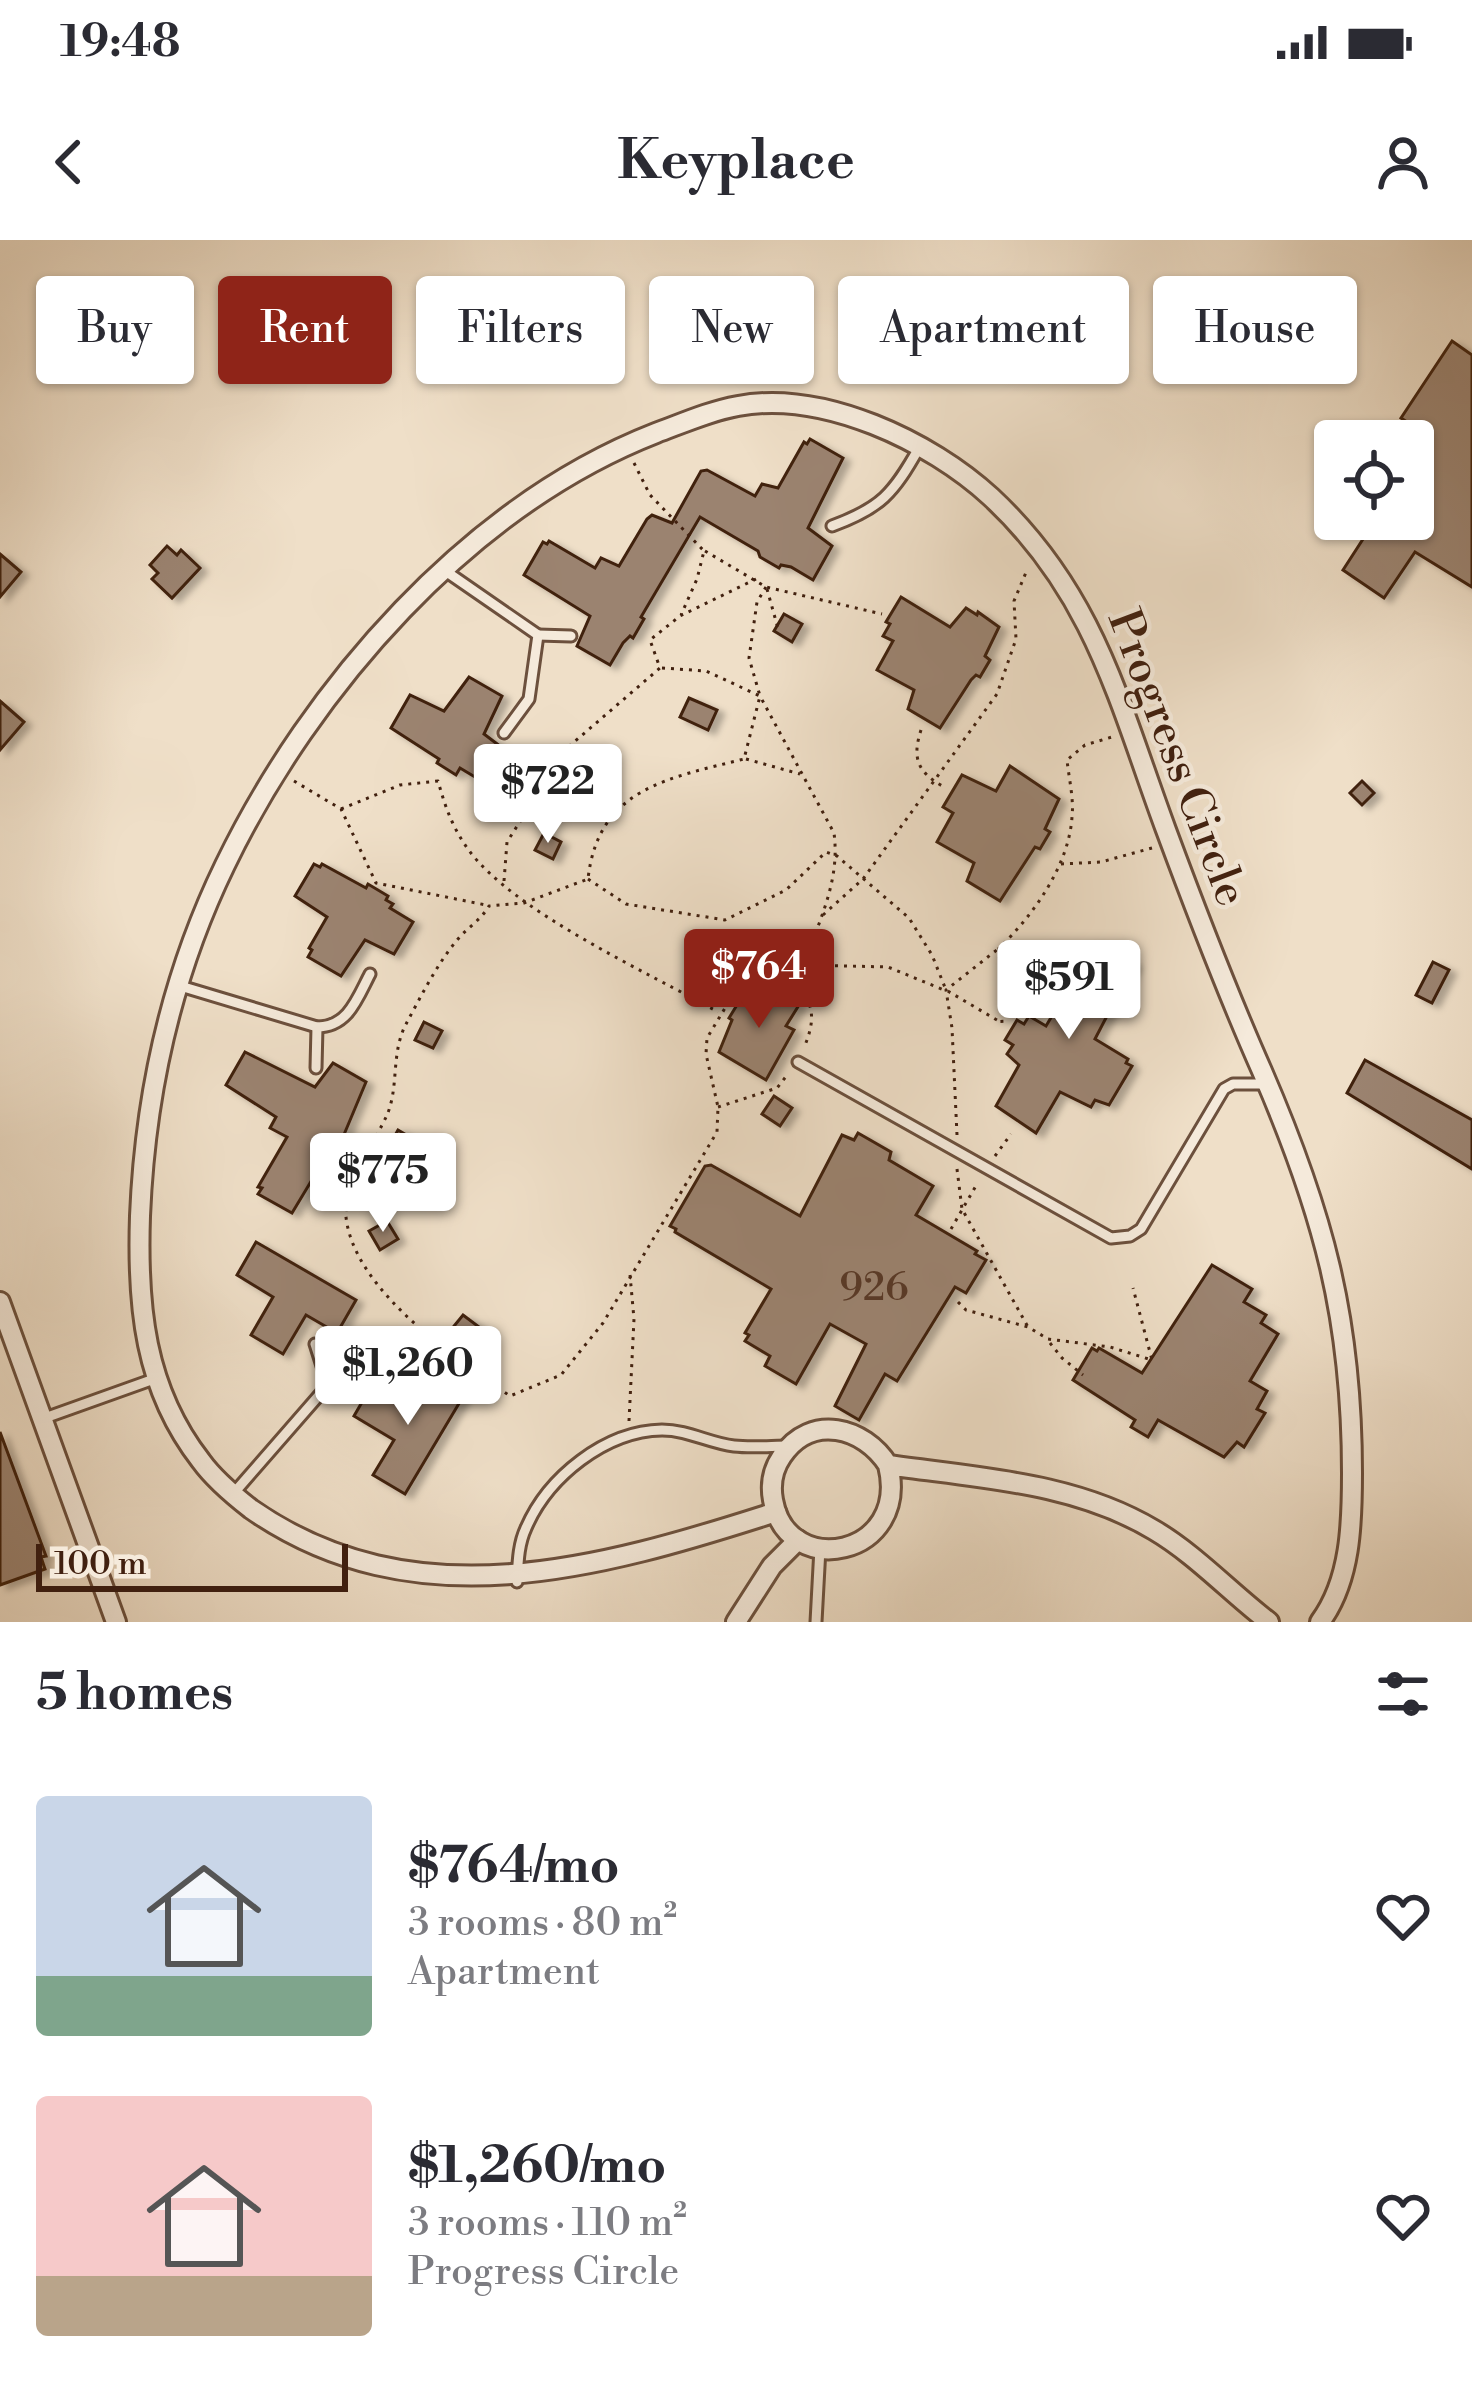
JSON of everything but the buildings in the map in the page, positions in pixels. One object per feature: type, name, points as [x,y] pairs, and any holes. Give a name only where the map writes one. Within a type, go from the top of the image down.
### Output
[{"type":"street","name":"Progress Circle","points":[[776,1512],[566,1574],[517,1582],[433,1586],[388,1579],[325,1558],[278,1532],[204,1466],[154,1379],[141,1326],[138,1256],[142,1176],[155,1081],[178,985],[221,872],[278,770],[334,690],[443,570],[557,481],[625,445],[745,404],[839,413],[881,426],[919,448],[994,500],[1082,609],[1101,649],[1171,843],[1304,1170],[1333,1269],[1352,1406],[1352,1500],[1345,1565],[1334,1602],[1320,1622]]},
{"type":"street","points":[[0,1302],[116,1622]]},
{"type":"street","points":[[844,1429],[878,1448],[888,1465],[892,1483],[885,1519],[857,1544],[820,1549],[798,1540],[776,1512],[772,1477],[790,1446],[806,1434],[844,1429]]},
{"type":"street","points":[[888,1465],[1062,1491],[1107,1506],[1157,1531],[1269,1622]]},
{"type":"street","points":[[736,1622],[772,1565],[798,1540]]},
{"type":"lane","points":[[832,526],[869,512],[902,478],[919,448]]},
{"type":"lane","points":[[443,570],[538,635],[571,636]]},
{"type":"lane","points":[[504,733],[529,698],[538,635]]},
{"type":"lane","points":[[178,985],[316,1027],[331,1027],[349,1015],[370,974]]},
{"type":"lane","points":[[316,1027],[316,1068]]},
{"type":"lane","points":[[798,1062],[1111,1238],[1130,1236],[1149,1217],[1223,1088],[1267,1084]]},
{"type":"lane","points":[[315,1344],[328,1385]]},
{"type":"lane","points":[[233,1494],[339,1376],[368,1373],[392,1382],[409,1396]]},
{"type":"lane","points":[[42,1419],[154,1379]]},
{"type":"lane","points":[[517,1582],[525,1529],[537,1508],[597,1448],[628,1436],[665,1430],[696,1433],[732,1446],[790,1446]]},
{"type":"lane","points":[[816,1622],[820,1549]]},
{"type":"path","points":[[625,445],[650,495],[704,550],[766,587],[882,614]]},
{"type":"path","points":[[680,616],[704,550]]},
{"type":"path","points":[[824,915],[863,878],[997,694],[1016,638],[1014,601],[1025,572],[1040,553]]},
{"type":"path","points":[[660,668],[650,640],[680,616],[756,579]]},
{"type":"path","points":[[766,587],[779,632]]},
{"type":"path","points":[[766,587],[757,602],[749,658],[760,696],[834,833],[837,856],[808,965],[796,984]]},
{"type":"path","points":[[504,883],[507,842],[566,749],[660,668],[706,670],[760,696]]},
{"type":"path","points":[[744,759],[760,696]]},
{"type":"path","points":[[921,730],[914,751],[920,770],[944,787]]},
{"type":"path","points":[[946,990],[1018,930],[1061,864],[1072,820],[1067,760],[1085,745],[1131,732]]},
{"type":"path","points":[[588,879],[591,854],[610,817],[626,800],[668,778],[744,759],[802,774]]},
{"type":"path","points":[[278,770],[341,809],[376,883],[489,906],[524,903],[588,879]]},
{"type":"path","points":[[341,809],[400,785],[438,781],[448,819],[471,854],[524,903],[719,1013]]},
{"type":"path","points":[[1061,864],[1101,862],[1171,843]]},
{"type":"path","points":[[588,879],[626,904],[724,920],[786,890],[826,852],[837,856],[909,918],[946,990],[962,1209],[1028,1327]]},
{"type":"path","points":[[489,906],[457,940],[405,1027],[395,1052],[390,1108],[348,1200],[346,1219],[383,1295],[449,1353],[509,1396],[560,1375],[603,1323],[716,1132],[718,1108],[706,1054],[707,1038],[719,1013],[739,985],[765,972],[796,984],[810,1006],[810,1032],[798,1062],[777,1088],[718,1108]]},
{"type":"path","points":[[808,965],[888,967],[946,990],[1002,1023],[999,948]]},
{"type":"path","points":[[628,1436],[634,1318],[630,1273]]},
{"type":"path","points":[[1048,1340],[1110,1347],[1151,1360],[1133,1288]]},
{"type":"path","points":[[958,1302],[966,1310],[1028,1327],[1084,1375]]}]
